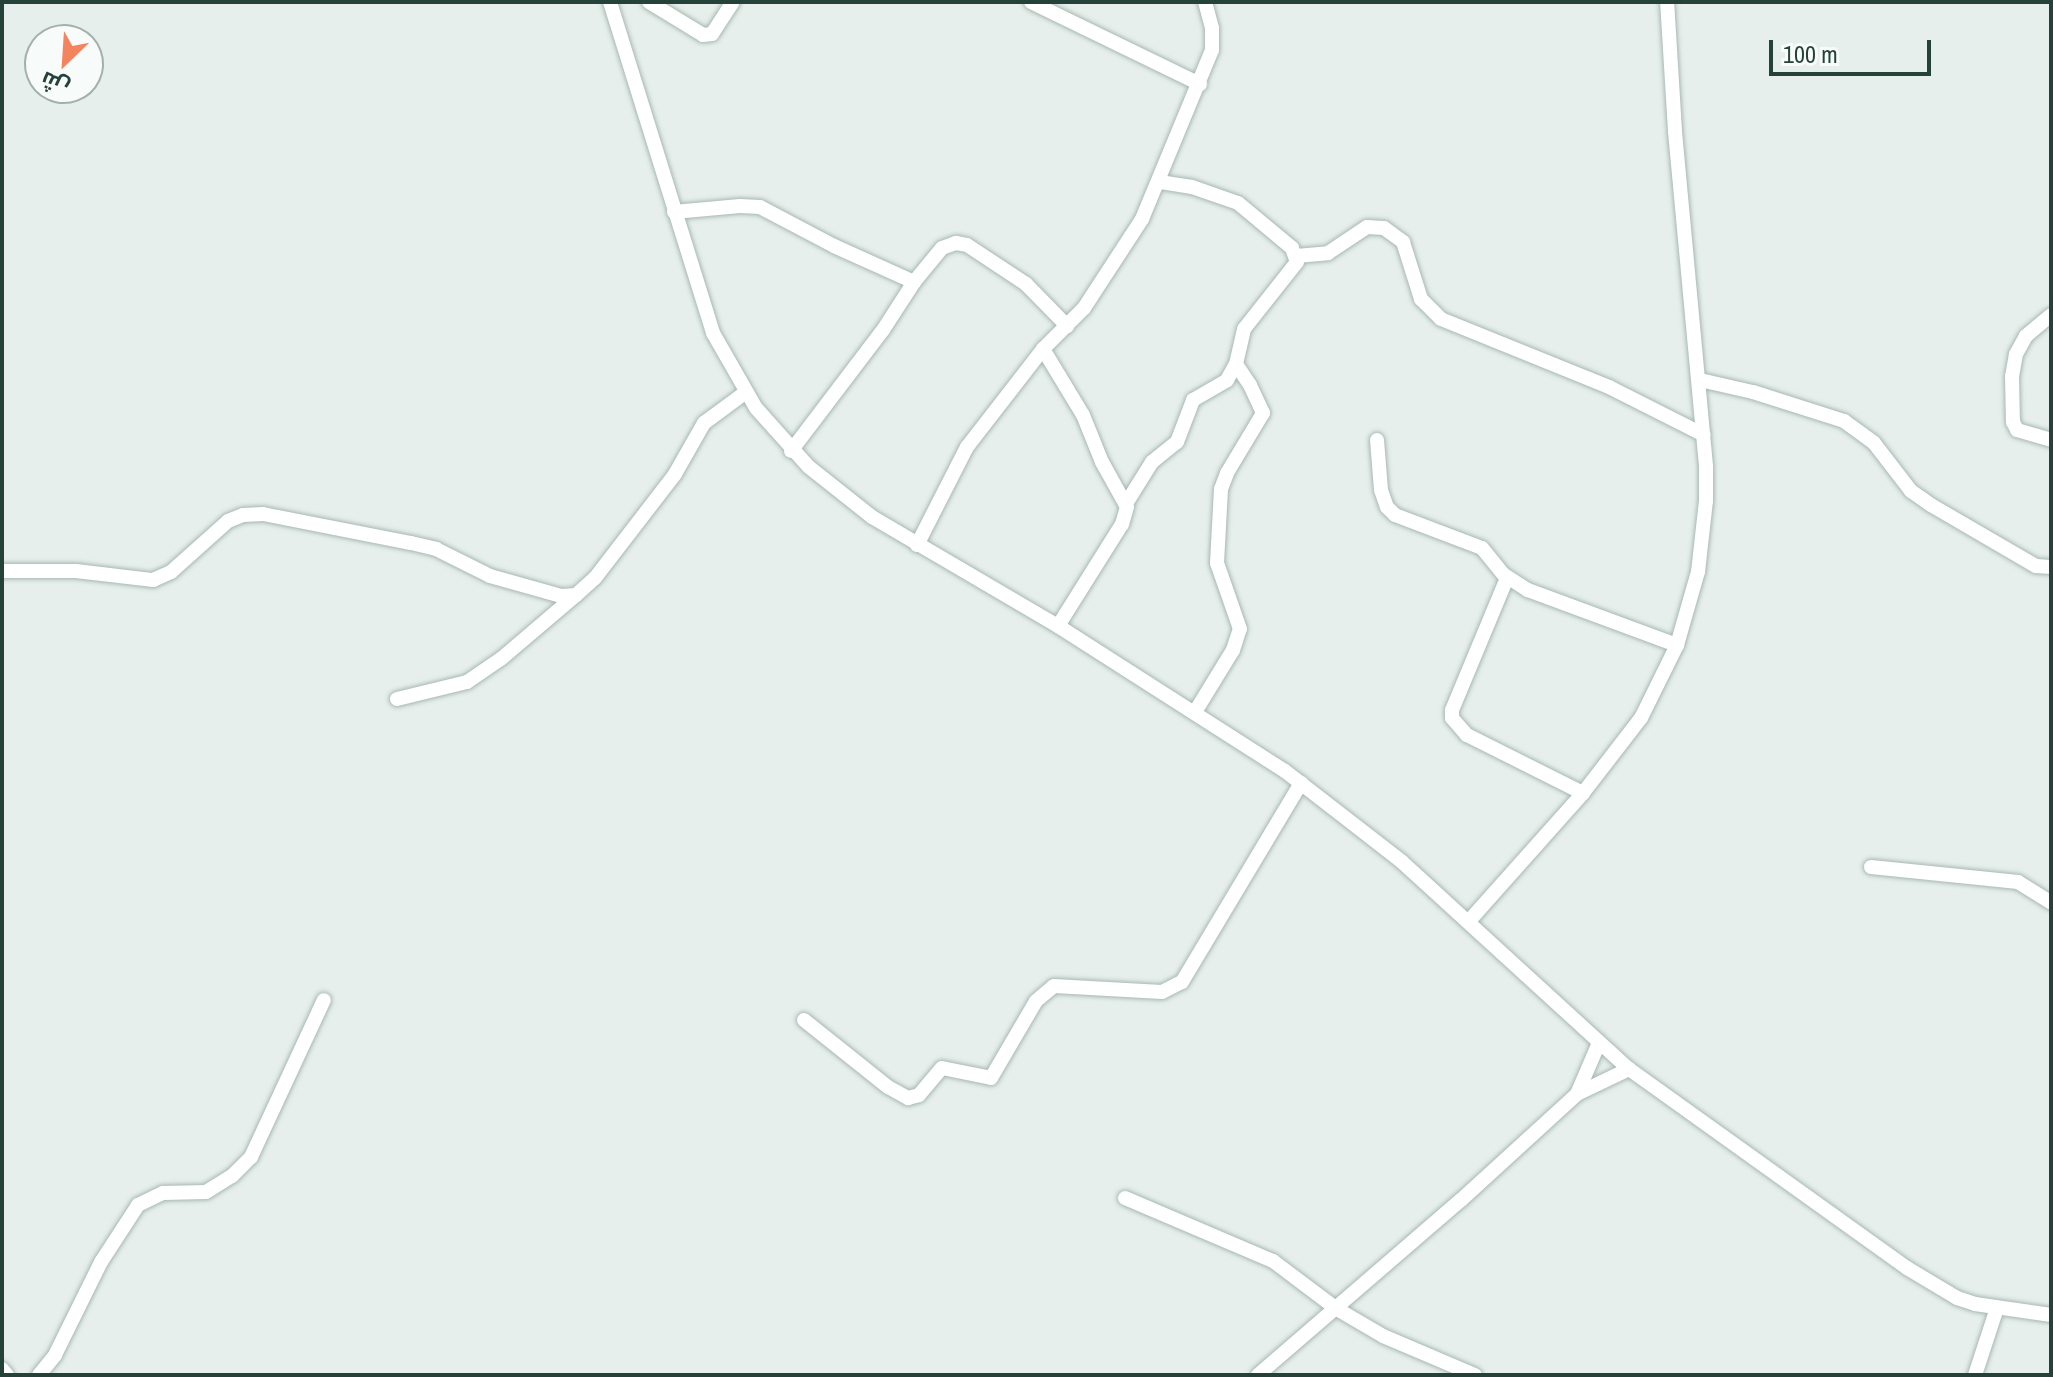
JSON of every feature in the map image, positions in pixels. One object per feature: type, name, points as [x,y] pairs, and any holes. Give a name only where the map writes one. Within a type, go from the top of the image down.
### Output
[{"type":"street","points":[[610,2],[706,316],[746,392],[791,451],[849,501],[917,545],[1058,626],[1301,783],[1401,861],[1629,1069],[1907,1268],[1957,1298],[1997,1308],[2051,1315]]},
{"type":"street","points":[[649,2],[703,35],[712,34],[733,2]]},
{"type":"street","points":[[1031,2],[1200,84]]},
{"type":"street","points":[[917,545],[962,455],[1043,349],[1067,326],[1111,270],[1142,219],[1212,50],[1212,28],[1205,2]]},
{"type":"street","points":[[1469,921],[1583,793],[1641,718],[1677,645],[1694,593],[1706,501],[1704,435],[1675,131],[1667,2]]},
{"type":"street","points":[[1058,626],[1122,524],[1127,502],[1152,462],[1177,442],[1193,400],[1220,386],[1236,364],[1244,329],[1292,271],[1296,256],[1292,248],[1238,203],[1192,187],[1159,182]]},
{"type":"street","points":[[674,212],[760,207],[834,246],[914,282]]},
{"type":"street","points":[[1296,256],[1328,253],[1367,227],[1384,228],[1403,242],[1421,299],[1441,319],[1609,387],[1704,435]]},
{"type":"street","points":[[791,451],[942,248],[956,243],[967,245],[1026,284],[1067,326]]},
{"type":"street","points":[[2051,315],[2026,336],[2016,354],[2012,376],[2013,422],[2017,430],[2051,440]]},
{"type":"street","points":[[1043,349],[1083,415],[1102,462],[1127,502]]},
{"type":"street","points":[[1195,712],[1233,650],[1240,629],[1217,563],[1221,489],[1227,473],[1263,413],[1255,393],[1236,364]]},
{"type":"street","points":[[1700,380],[1753,392],[1844,421],[1874,443],[1911,491],[2036,566],[2051,567]]},
{"type":"street","points":[[397,699],[467,682],[502,658],[576,595],[595,578],[675,474],[704,423],[746,392]]},
{"type":"street","points":[[1377,440],[1381,490],[1391,512],[1411,523],[1482,548],[1507,578],[1561,604],[1677,645]]},
{"type":"street","points":[[2,571],[76,571],[153,580],[171,572],[228,521],[243,515],[263,514],[436,549],[490,576],[561,596],[576,595]]},
{"type":"street","points":[[1507,578],[1452,710],[1452,718],[1467,735],[1583,793]]},
{"type":"street","points":[[804,1020],[888,1087],[908,1098],[919,1095],[942,1068],[991,1078],[1036,1001],[1054,986],[1162,992],[1182,982],[1301,783]]},
{"type":"street","points":[[1871,867],[2018,882],[2051,903]]},
{"type":"street","points":[[39,1375],[55,1355],[101,1262],[138,1205],[163,1193],[206,1192],[232,1176],[251,1157],[324,1000]]},
{"type":"street","points":[[1577,1094],[1599,1043]]},
{"type":"street","points":[[1258,1375],[1337,1309],[1577,1094],[1629,1069]]},
{"type":"street","points":[[1125,1198],[1273,1261],[1337,1309],[1400,1345],[1475,1375]]},
{"type":"street","points":[[1975,1375],[1997,1308]]},
{"type":"street","points":[[2,1369],[7,1375]]}]
